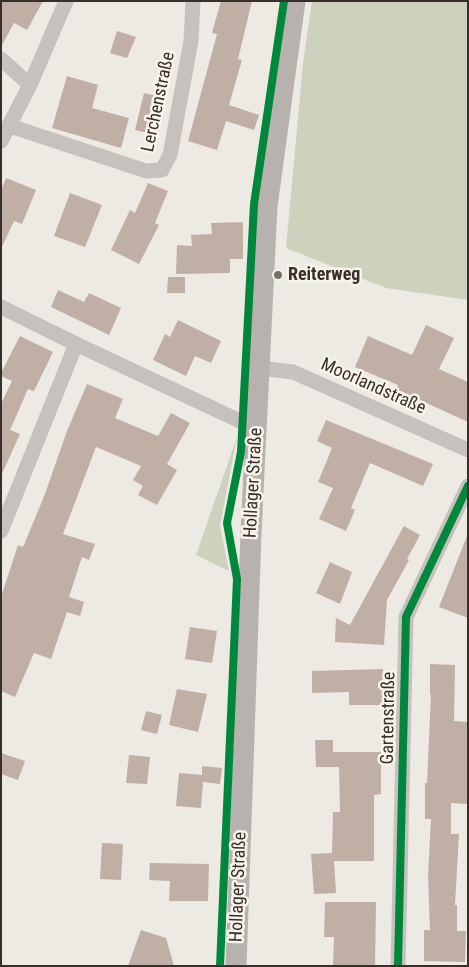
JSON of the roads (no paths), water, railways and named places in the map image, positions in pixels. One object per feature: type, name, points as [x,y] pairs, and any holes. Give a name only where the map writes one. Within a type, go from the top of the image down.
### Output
[{"type":"main road","name":"Hollager Straße","points":[[236,966],[256,424],[267,206],[295,1]]},
{"type":"street","points":[[1,141],[30,85],[66,1]]},
{"type":"street","name":"Lerchenstraße","points":[[10,126],[146,171],[162,170],[170,155],[172,145],[191,41],[193,1]]},
{"type":"street","points":[[1,59],[30,85]]},
{"type":"street","points":[[1,306],[76,344],[242,422],[256,424]]},
{"type":"street","points":[[1,531],[76,344]]},
{"type":"street","name":"Moorlandstraße","points":[[260,368],[292,372],[468,450]]},
{"type":"street","name":"Gartenstraße","points":[[398,966],[406,617],[468,486]]},
{"type":"place","name":"Reiterweg","points":[[278,275]]}]
